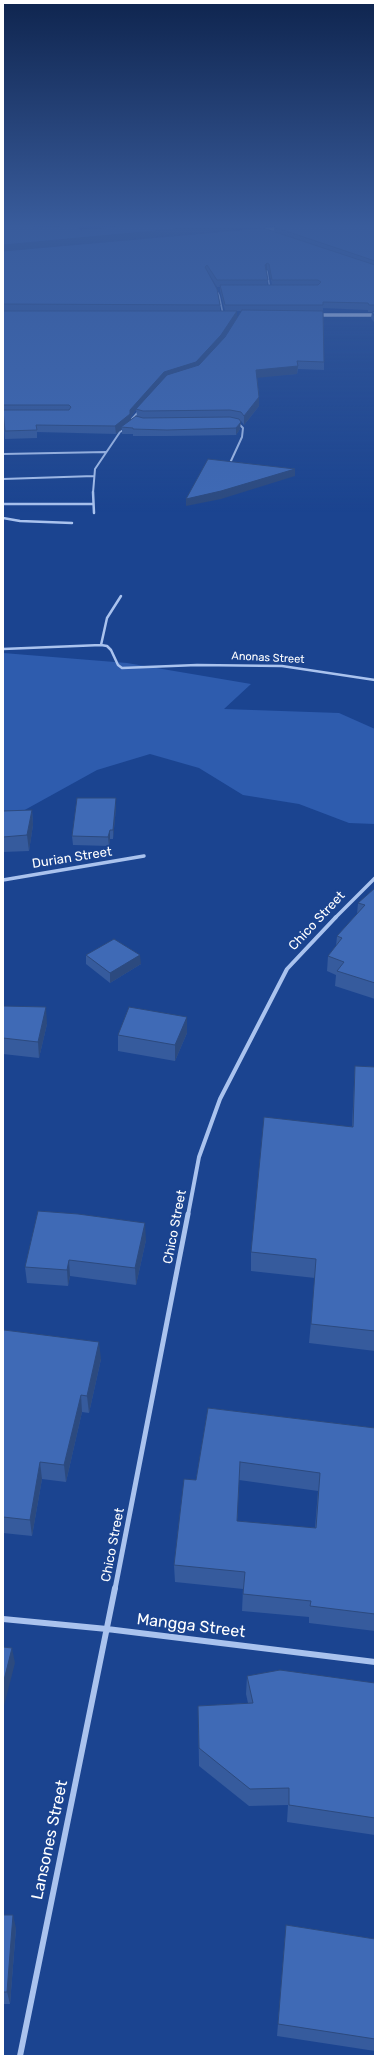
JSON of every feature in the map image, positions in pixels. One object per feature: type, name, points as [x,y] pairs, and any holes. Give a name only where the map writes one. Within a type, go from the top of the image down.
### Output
[{"type":"street","points":[[135,421],[132,419],[142,408]]},
{"type":"street","points":[[135,421],[139,422]]},
{"type":"street","points":[[94,513],[93,504],[95,469],[120,432],[135,421]]},
{"type":"street","points":[[230,463],[238,448],[243,428],[235,421]]},
{"type":"street","points":[[3,454],[106,452]]},
{"type":"street","points":[[3,478],[94,476]]},
{"type":"street","points":[[3,504],[93,504]]},
{"type":"street","points":[[3,518],[20,521],[72,523]]},
{"type":"street","points":[[3,649],[101,645],[107,618],[121,596]]},
{"type":"street","name":"Anonas Street","points":[[101,645],[107,646],[118,665],[122,668],[160,666],[282,666],[375,680]]},
{"type":"street","name":"Durian Street","points":[[3,880],[144,856]]},
{"type":"street","name":"Chico Street","points":[[107,1629],[199,1157],[204,1142],[220,1099],[287,969],[363,888],[375,878]]},
{"type":"street","name":"Mangga Street","points":[[3,1619],[107,1629],[375,1662]]},
{"type":"street","name":"Lansones Street","points":[[20,2056],[107,1629]]},
{"type":"shaded area","points":[[3,653],[127,663],[251,684],[224,709],[339,713],[375,729],[375,824],[349,823],[299,804],[243,795],[199,768],[150,754],[97,770],[3,822]]},
{"type":"building","points":[[3,320],[231,320],[221,335],[196,362],[164,372],[130,410],[130,414],[115,426],[36,425],[37,430],[5,431],[3,410],[69,410],[71,407],[69,405],[3,405]]},
{"type":"building","points":[[236,320],[323,320],[324,362],[297,361],[298,366],[256,370],[259,397],[244,416],[241,412],[230,410],[143,411],[136,409],[167,375],[199,365],[225,337]]},
{"type":"building","points":[[136,416],[143,418],[230,417],[239,419],[241,422],[236,428],[167,430],[133,429],[121,427]]},
{"type":"building","points":[[208,459],[295,469],[221,491],[186,499]]},
{"type":"building","points":[[77,798],[116,798],[113,830],[110,830],[108,837],[72,836]]},
{"type":"building","points":[[32,810],[27,835],[3,837],[3,811]]},
{"type":"building","points":[[375,888],[375,983],[337,971],[344,962],[328,956],[342,938],[337,936],[365,905],[358,903]]},
{"type":"building","points":[[114,939],[140,955],[110,973],[86,955]]},
{"type":"building","points":[[3,1006],[46,1007],[38,1042],[3,1038]]},
{"type":"building","points":[[129,1007],[187,1017],[175,1045],[118,1035]]},
{"type":"building","points":[[355,1066],[375,1067],[375,1331],[311,1324],[316,1259],[251,1252],[264,1117],[353,1127]]},
{"type":"building","points":[[38,1211],[78,1214],[145,1223],[135,1268],[69,1260],[67,1270],[25,1267]]},
{"type":"building","points":[[3,1329],[99,1342],[87,1396],[81,1395],[64,1465],[40,1462],[30,1520],[3,1517]]},
{"type":"building","points":[[208,1408],[375,1428],[375,1614],[310,1606],[311,1601],[243,1594],[245,1572],[174,1565],[184,1479],[196,1480]],"holes":[[[240,1462],[320,1473],[316,1528],[237,1521]]]},
{"type":"building","points":[[3,1647],[12,1648],[3,1684]]},
{"type":"building","points":[[280,1670],[375,1683],[375,1818],[289,1805],[289,1788],[250,1789],[199,1748],[198,1706],[253,1703],[247,1676]]},
{"type":"building","points":[[3,1915],[13,1915],[7,1992],[3,1992]]},
{"type":"building","points":[[286,1925],[375,1939],[375,2039],[278,2024]]}]
